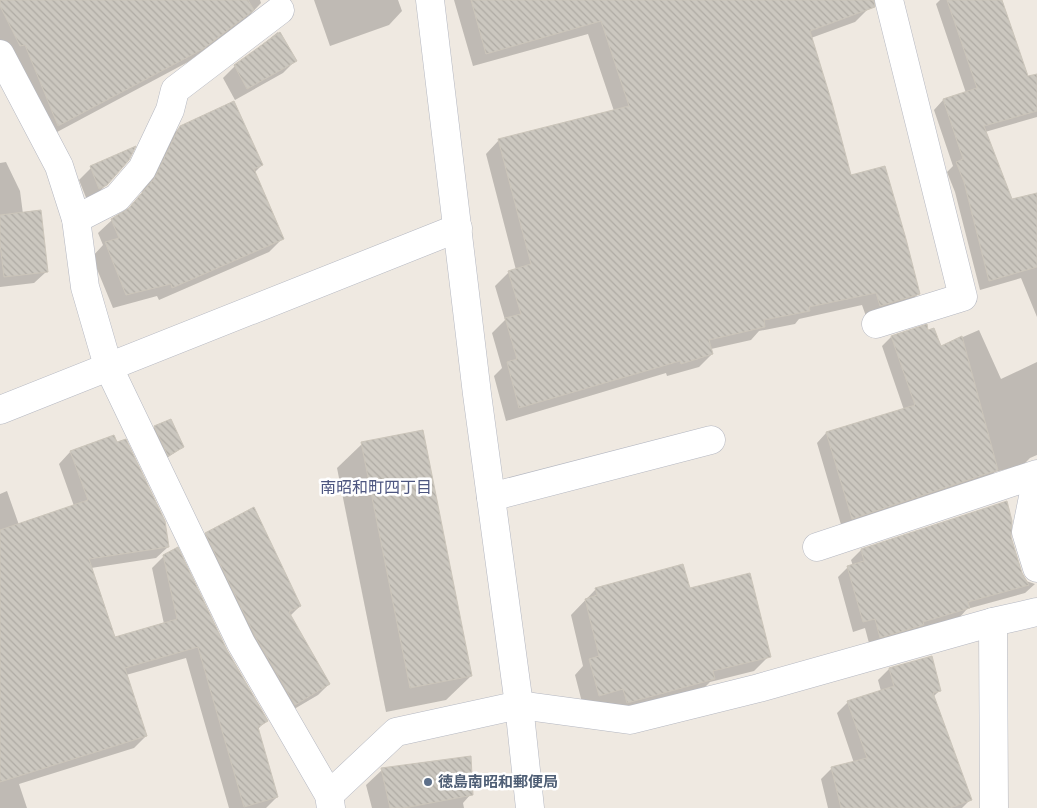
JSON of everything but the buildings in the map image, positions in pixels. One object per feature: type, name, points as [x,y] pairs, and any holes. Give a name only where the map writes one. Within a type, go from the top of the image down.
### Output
[{"type":"street","points":[[430,0],[491,498],[520,705],[530,808]]},
{"type":"street","points":[[876,324],[963,297],[889,0]]},
{"type":"street","points":[[76,219],[117,198],[142,169],[170,110],[175,90],[283,3]]},
{"type":"street","points":[[0,54],[58,166],[76,219],[85,287],[108,366],[240,643],[330,802],[396,732],[520,705],[630,720],[759,688],[992,622],[1037,612]]},
{"type":"street","points":[[0,410],[458,228]]},
{"type":"street","points":[[491,498],[711,440]]},
{"type":"street","points":[[817,547],[1037,476],[1026,532],[1037,568]]},
{"type":"street","points":[[992,622],[994,808]]},
{"type":"place","name":"徳島南昭和郵便局","points":[[428,782]]},
{"type":"district","name":"南昭和町四丁目","points":[[376,487]]}]
